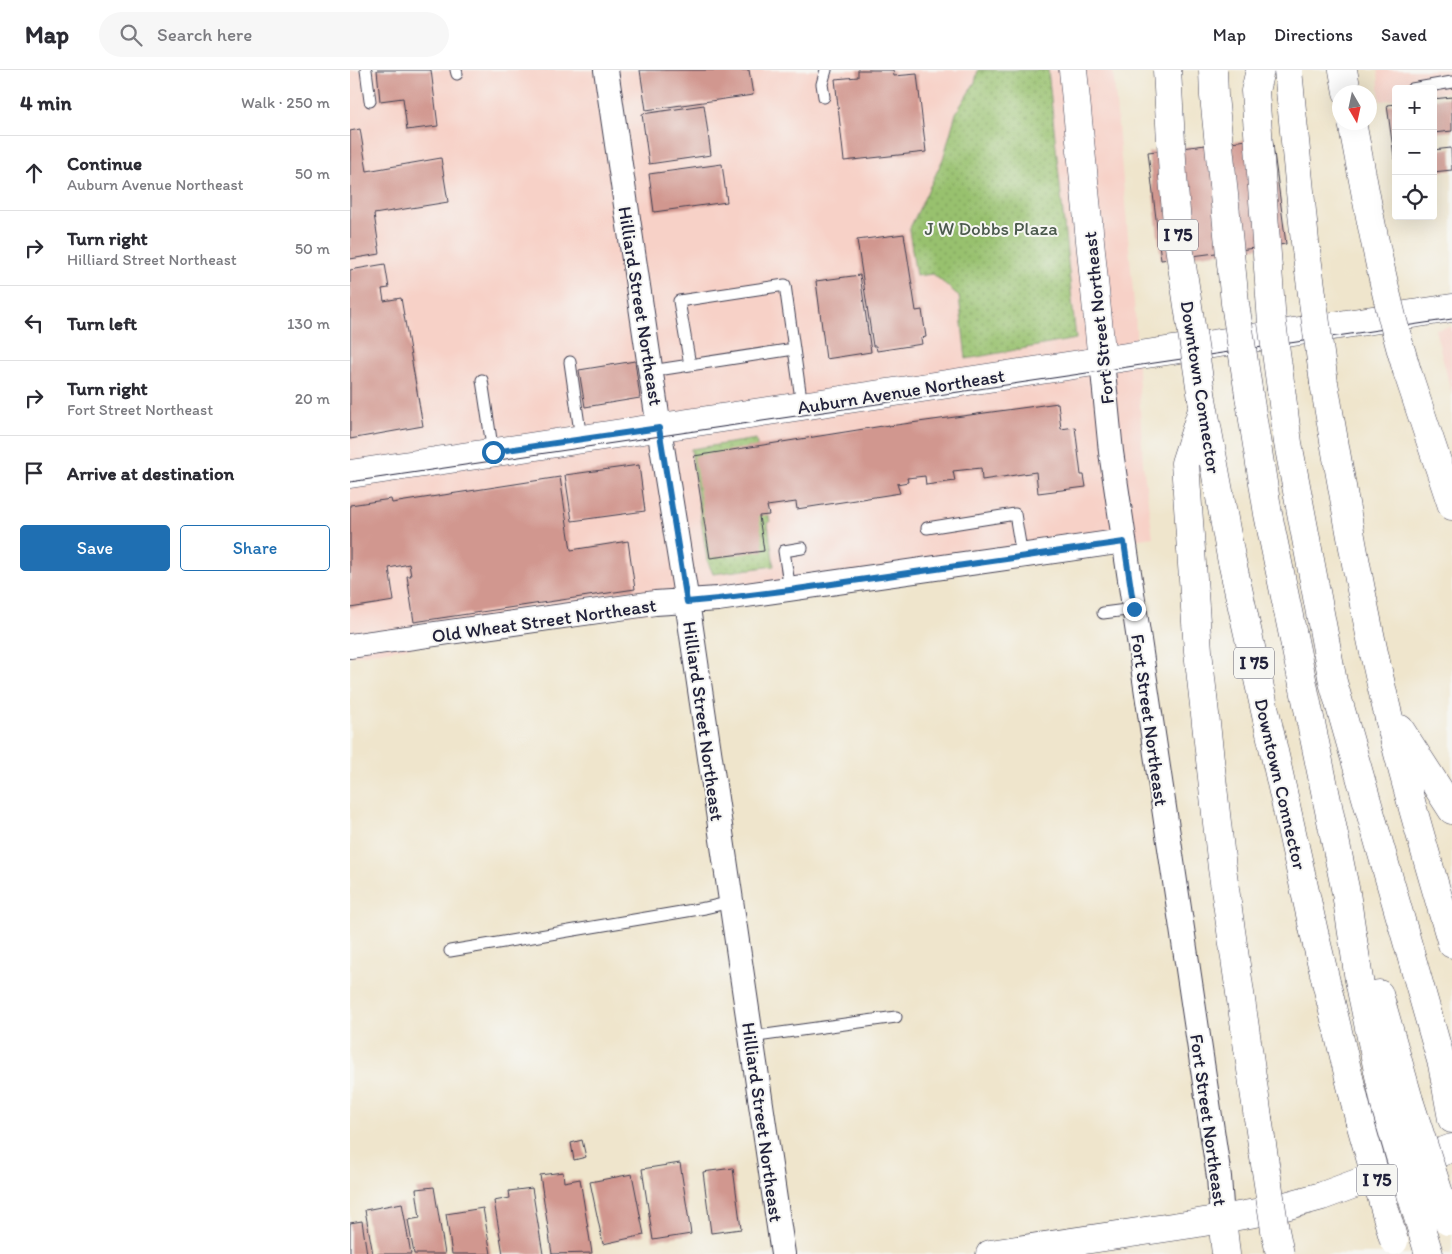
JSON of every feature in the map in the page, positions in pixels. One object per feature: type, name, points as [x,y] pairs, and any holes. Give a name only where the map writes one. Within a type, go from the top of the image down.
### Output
[{"type":"main road","name":"Fort Street Northeast","points":[[1073,70],[1102,361]]},
{"type":"main road","name":"Downtown Connector","points":[[1168,70],[1173,177],[1179,246],[1202,404],[1231,557],[1311,917],[1359,1119],[1396,1248]]},
{"type":"main road","points":[[1213,70],[1235,303],[1268,514],[1346,893],[1373,974],[1426,1243]]},
{"type":"main road","points":[[1260,70],[1255,92],[1272,323],[1288,443],[1333,682],[1447,1078],[1452,1119]]},
{"type":"main road","points":[[1288,70],[1304,233],[1324,383],[1350,536],[1387,709],[1418,829],[1452,944]]},
{"type":"main road","points":[[1343,70],[1346,85]]},
{"type":"main road","points":[[1354,130],[1378,260],[1392,321],[1452,506]]},
{"type":"main road","name":"Auburn Avenue Northeast","points":[[350,474],[1452,308]]},
{"type":"main road","points":[[1202,404],[1185,462],[1198,651],[1222,868],[1258,1118],[1280,1254]]},
{"type":"main road","points":[[1387,709],[1452,810]]},
{"type":"main road","points":[[1398,1105],[1450,1226]]},
{"type":"main road","points":[[990,1254],[1267,1211],[1322,1196],[1452,1148]]},
{"type":"main road","points":[[1222,1219],[1226,1254]]},
{"type":"street","name":"Hilliard Street Northeast","points":[[606,70],[783,1254]]},
{"type":"street","name":"Fort Street Northeast","points":[[1102,361],[1111,452],[1217,1167],[1222,1219]]},
{"type":"street","name":"Old Wheat Street Northeast","points":[[350,646],[656,603],[718,599],[790,590],[1124,542]]},
{"type":"lane","points":[[366,70],[370,101]]},
{"type":"lane","points":[[824,97],[822,84],[826,70]]},
{"type":"lane","points":[[1435,85],[1452,82]]},
{"type":"lane","points":[[690,365],[679,301],[785,285],[802,406]]},
{"type":"lane","points":[[651,370],[794,349]]},
{"type":"lane","points":[[570,362],[582,439]]},
{"type":"lane","points":[[482,380],[493,452]]},
{"type":"lane","points":[[927,528],[1015,514],[1022,556]]},
{"type":"lane","points":[[790,590],[784,551],[802,548]]},
{"type":"lane","points":[[1103,612],[1134,609]]},
{"type":"lane","points":[[450,951],[731,902]]},
{"type":"lane","points":[[750,1037],[896,1017]]},
{"type":"shaded area","points":[[350,70],[1113,70],[1135,314],[1143,464],[1153,537],[350,656]]},
{"type":"shaded area","points":[[1378,70],[1452,70],[1452,91],[1437,93],[1437,85],[1392,85],[1392,100],[1380,101]]},
{"type":"shaded area","points":[[1452,327],[1452,395],[1435,329]]},
{"type":"green space","name":"J W Dobbs Plaza","points":[[978,70],[1048,70],[1076,339],[966,359],[959,296],[933,274],[916,276],[909,230],[943,159],[956,113],[975,82]]},
{"type":"green space","points":[[756,439],[770,522],[768,523],[774,566],[713,574],[707,560],[691,449]]},
{"type":"building","points":[[377,70],[431,70],[438,126],[407,130],[403,98],[380,101]]},
{"type":"building","points":[[640,70],[749,70],[753,95],[646,110]]},
{"type":"building","points":[[858,70],[893,70],[894,76],[917,74],[926,152],[844,161],[835,79],[858,77]]},
{"type":"building","points":[[1452,97],[1452,131],[1437,133],[1437,99]]},
{"type":"building","points":[[1392,104],[1392,142],[1387,105]]},
{"type":"building","points":[[704,105],[711,155],[649,164],[642,114]]},
{"type":"building","points":[[360,129],[367,171],[441,158],[448,202],[374,214],[380,254],[350,259],[350,131]]},
{"type":"building","points":[[1272,137],[1286,244],[1161,260],[1148,152]]},
{"type":"building","points":[[1451,148],[1452,170],[1437,172],[1437,150]]},
{"type":"building","points":[[722,164],[727,202],[654,212],[649,174]]},
{"type":"building","points":[[904,234],[916,311],[922,310],[926,337],[921,338],[922,344],[877,351],[876,346],[873,346],[857,240]]},
{"type":"building","points":[[385,264],[389,288],[382,289],[384,301],[401,298],[423,426],[350,439],[350,270]]},
{"type":"building","points":[[860,275],[871,352],[826,359],[816,281]]},
{"type":"building","points":[[635,361],[640,398],[585,407],[579,370]]},
{"type":"building","points":[[1058,403],[1061,429],[1075,427],[1081,475],[1084,475],[1086,487],[1038,493],[1036,472],[982,480],[981,468],[953,471],[955,481],[926,485],[925,476],[907,478],[908,482],[897,484],[900,493],[797,509],[796,502],[767,506],[769,515],[759,516],[764,551],[710,558],[694,456],[889,425]]},
{"type":"building","points":[[639,465],[645,511],[572,521],[565,475]]},
{"type":"building","points":[[560,477],[571,550],[628,541],[635,589],[414,622],[407,576],[411,576],[409,564],[389,568],[394,601],[350,608],[350,505],[391,499],[392,503]]},
{"type":"building","points":[[582,1140],[586,1157],[574,1160],[571,1143]]},
{"type":"building","points":[[680,1163],[691,1234],[653,1240],[642,1169]]},
{"type":"building","points":[[733,1168],[741,1229],[711,1233],[703,1172]]},
{"type":"building","points":[[563,1172],[564,1182],[580,1179],[592,1253],[552,1254],[540,1175]]},
{"type":"building","points":[[632,1174],[644,1235],[603,1244],[590,1182]]},
{"type":"building","points":[[434,1187],[445,1254],[414,1254],[408,1220],[420,1218],[416,1189]]},
{"type":"building","points":[[532,1188],[543,1254],[503,1254],[494,1201],[510,1198],[509,1191]]},
{"type":"building","points":[[402,1203],[411,1254],[373,1254],[365,1210]]},
{"type":"building","points":[[483,1208],[491,1254],[452,1254],[446,1214]]},
{"type":"building","points":[[362,1221],[367,1254],[350,1254],[350,1223]]},
{"type":"tram line","points":[[350,482],[1452,319]]},
{"type":"route","points":[[493,452],[659,428],[687,602],[790,590],[1124,542],[1134,609]]}]
